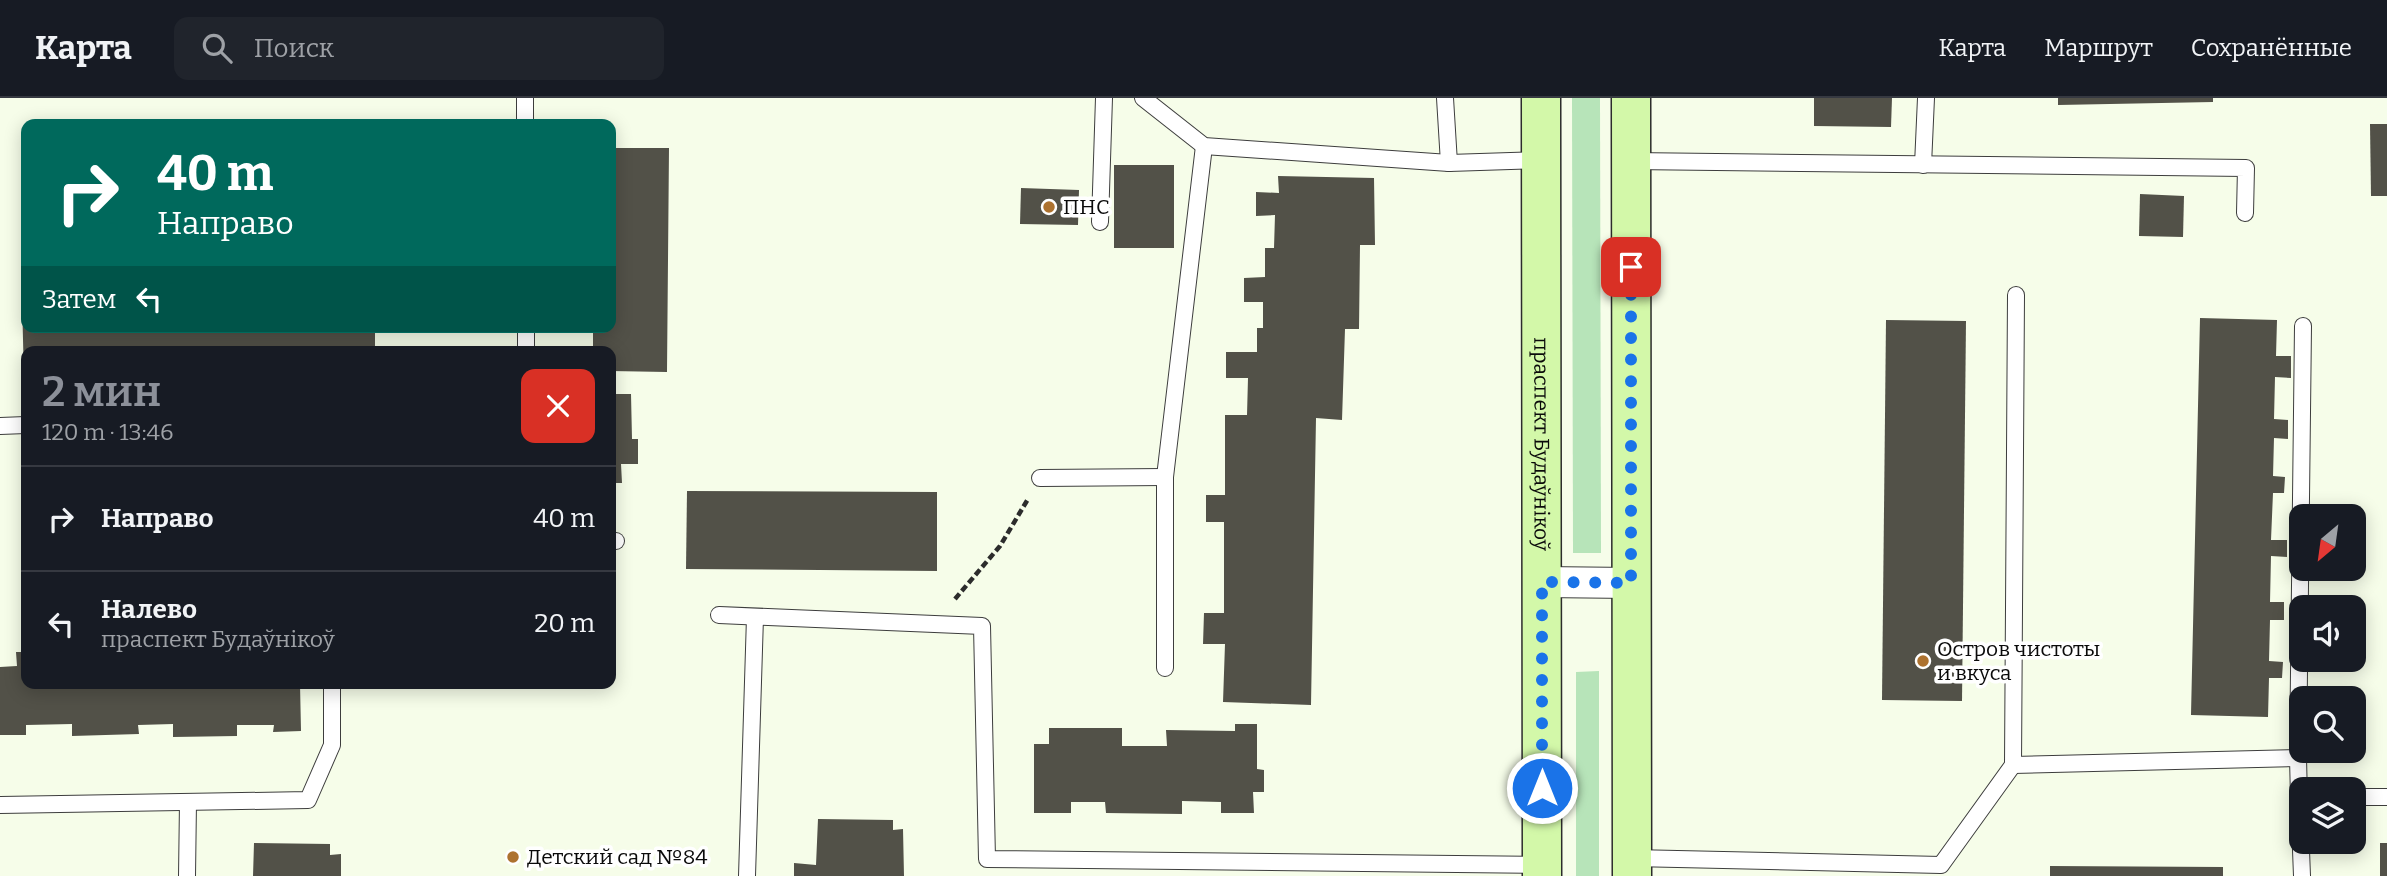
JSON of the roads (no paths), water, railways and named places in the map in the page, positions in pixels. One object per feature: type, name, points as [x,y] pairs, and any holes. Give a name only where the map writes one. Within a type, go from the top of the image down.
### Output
[{"type":"main road","name":"праспект Будаўнікоў","points":[[1541,98],[1542,871]]},
{"type":"main road","points":[[1631,98],[1632,867]]},
{"type":"street","points":[[1542,582],[1631,583]]},
{"type":"lane","points":[[525,98],[525,119]]},
{"type":"lane","points":[[1100,222],[1104,98]]},
{"type":"lane","points":[[1143,98],[1204,146],[1449,163],[1541,160]]},
{"type":"lane","points":[[1446,98],[1449,163]]},
{"type":"lane","points":[[1923,165],[1926,98]]},
{"type":"lane","points":[[1165,668],[1165,477],[1204,146]]},
{"type":"lane","points":[[1631,162],[2246,168],[2245,214]]},
{"type":"lane","points":[[1632,867],[1941,870],[2013,765],[2016,295]]},
{"type":"lane","points":[[2299,686],[2303,326]]},
{"type":"lane","points":[[0,426],[21,425]]},
{"type":"lane","points":[[1040,478],[1165,477]]},
{"type":"lane","points":[[719,615],[982,625],[987,859],[1382,870],[1542,871]]},
{"type":"lane","points":[[747,876],[755,617]]},
{"type":"lane","points":[[0,806],[308,800],[332,745],[332,689]]},
{"type":"lane","points":[[2013,765],[2289,758]]},
{"type":"lane","points":[[2366,797],[2387,797]]},
{"type":"lane","points":[[187,876],[188,802]]},
{"type":"lane","points":[[2301,854],[2301,876]]},
{"type":"place","name":"ПНС","points":[[1049,207]]},
{"type":"place","name":"Остров чистоты и вкуса","points":[[1923,661]]},
{"type":"place","name":"Детский сад №84","points":[[513,857]]}]
